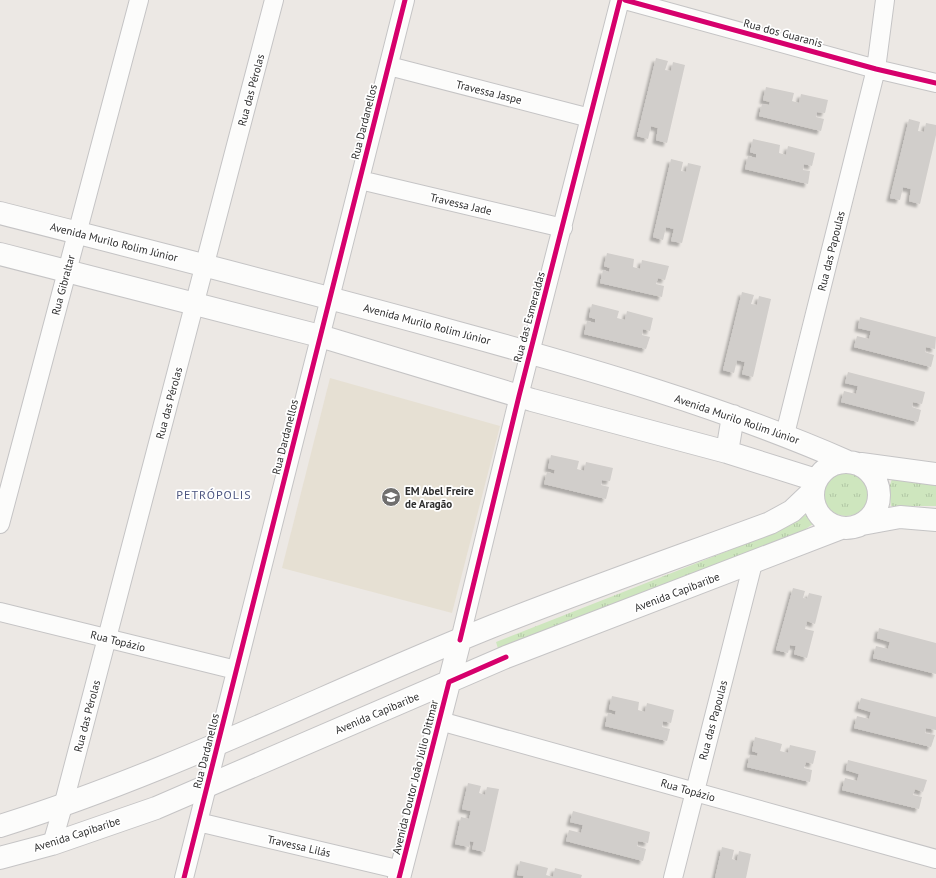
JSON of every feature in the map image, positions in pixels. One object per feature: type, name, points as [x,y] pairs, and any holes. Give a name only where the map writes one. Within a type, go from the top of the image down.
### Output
[{"type":"main road","name":"Avenida Murilo Rolim Júnior","points":[[0,213],[330,298],[531,353],[734,416],[785,434],[853,463],[936,474]]},
{"type":"main road","points":[[0,254],[320,336],[519,396],[727,452],[814,486]]},
{"type":"main road","points":[[727,452],[734,416]]},
{"type":"main road","points":[[0,826],[63,806],[218,745],[493,626],[770,523],[792,511],[814,486],[823,470],[834,463],[853,463],[874,476],[880,494],[875,512],[852,526]]},
{"type":"main road","points":[[814,486],[816,508],[826,522],[852,526],[900,517],[936,520]]},
{"type":"main road","name":"Avenida Capibaribe","points":[[0,858],[52,844],[156,808],[506,657],[852,526]]},
{"type":"main road","name":"Rua das Esmeraldas","points":[[449,682],[460,640]]},
{"type":"main road","name":"Avenida Doutor João Júlio Dittmar","points":[[400,874],[449,682]]},
{"type":"street","name":"Rua Gibraltar","points":[[0,524],[139,0]]},
{"type":"street","name":"Rua das Pérolas","points":[[52,844],[274,0]]},
{"type":"street","name":"Rua Dardanellos","points":[[184,878],[405,0]]},
{"type":"street","name":"Rua das Esmeraldas","points":[[460,640],[519,396],[620,0]]},
{"type":"street","name":"Rua dos Guaranis","points":[[625,0],[876,69],[936,83]]},
{"type":"street","name":"Rua das Papoulas","points":[[785,434],[876,69],[884,0]]},
{"type":"street","name":"Travessa Jaspe","points":[[389,66],[590,118]]},
{"type":"street","name":"Travessa Jade","points":[[360,180],[563,228]]},
{"type":"street","name":"Rua das Papoulas","points":[[673,878],[753,563]]},
{"type":"street","name":"Rua Topázio","points":[[0,612],[236,670]]},
{"type":"street","name":"Rua Topázio","points":[[440,721],[936,859]]},
{"type":"street","name":"Travessa Lilás","points":[[198,822],[400,874]]},
{"type":"shaded area","name":"EM Abel Freire de Aragão","points":[[330,378],[500,426],[452,613],[282,568]]},
{"type":"green space","points":[[842,470],[850,470],[859,474],[865,480],[869,493],[865,506],[859,512],[850,516],[842,516],[833,512],[827,506],[823,497],[823,489],[827,480],[833,474]]},
{"type":"green space","points":[[893,476],[936,485],[936,506],[891,506],[889,488]]},
{"type":"green space","points":[[810,512],[816,522],[795,536],[500,655],[496,642],[753,541],[791,525]]},
{"type":"building","points":[[656,58],[668,61],[665,70],[671,71],[673,62],[685,65],[667,143],[656,140],[658,128],[651,126],[648,139],[637,136]]},
{"type":"building","points":[[766,87],[794,93],[792,101],[799,103],[801,94],[828,100],[825,113],[817,112],[816,117],[824,119],[821,131],[759,116],[762,104],[769,105],[770,102],[763,100]]},
{"type":"building","points":[[909,119],[920,122],[918,131],[924,132],[926,123],[936,125],[936,135],[920,204],[909,201],[911,189],[903,187],[900,200],[890,198]]},
{"type":"building","points":[[753,139],[780,145],[779,153],[786,155],[788,146],[815,153],[812,166],[804,164],[803,170],[810,171],[808,184],[745,169],[748,156],[756,158],[756,154],[750,152]]},
{"type":"building","points":[[671,159],[683,162],[681,171],[686,172],[688,163],[701,166],[682,243],[671,241],[674,229],[666,227],[663,240],[653,237]]},
{"type":"building","points":[[607,253],[634,259],[633,267],[640,269],[642,260],[669,266],[665,280],[658,278],[656,284],[664,286],[662,297],[600,283],[603,270],[609,272],[610,268],[604,266]]},
{"type":"building","points":[[742,292],[754,295],[751,304],[757,305],[759,296],[771,299],[753,377],[742,374],[745,362],[737,360],[734,373],[723,370]]},
{"type":"building","points":[[592,304],[619,311],[617,318],[625,320],[627,311],[653,318],[650,331],[643,329],[642,335],[650,337],[646,349],[584,334],[587,321],[595,323],[595,319],[589,317]]},
{"type":"building","points":[[860,317],[936,337],[935,349],[926,347],[925,352],[934,355],[931,367],[854,347],[857,336],[869,339],[871,331],[858,328]]},
{"type":"building","points":[[848,372],[925,392],[922,404],[913,402],[912,407],[921,410],[918,422],[841,402],[844,391],[856,394],[858,386],[845,383]]},
{"type":"building","points":[[551,455],[579,461],[577,469],[584,471],[586,462],[613,468],[610,481],[602,480],[601,485],[609,487],[606,499],[544,484],[547,472],[554,474],[555,470],[548,468]]},
{"type":"building","points":[[793,588],[805,591],[803,598],[807,599],[809,593],[822,596],[815,624],[807,621],[805,629],[814,631],[807,658],[794,654],[796,646],[790,645],[788,653],[776,650]]},
{"type":"building","points":[[879,628],[936,643],[936,674],[873,658],[876,646],[888,649],[890,642],[877,638]]},
{"type":"building","points":[[612,696],[639,702],[638,710],[645,712],[647,703],[674,710],[671,723],[663,721],[662,727],[670,729],[667,741],[605,726],[608,713],[615,715],[616,711],[609,709]]},
{"type":"building","points":[[861,698],[936,717],[936,730],[926,728],[925,733],[935,735],[931,747],[854,728],[857,716],[869,719],[871,712],[858,708]]},
{"type":"building","points":[[755,737],[782,744],[780,751],[788,753],[790,745],[816,751],[813,764],[806,762],[804,768],[812,770],[810,782],[747,767],[750,755],[757,756],[758,753],[752,751]]},
{"type":"building","points":[[848,760],[927,780],[923,792],[915,789],[913,795],[922,797],[919,809],[842,790],[845,778],[857,781],[859,774],[846,770]]},
{"type":"building","points":[[468,783],[481,786],[479,793],[485,795],[487,787],[499,789],[485,852],[472,849],[474,842],[470,841],[469,847],[455,844],[461,817],[469,819],[471,811],[462,809]]},
{"type":"building","points":[[573,811],[650,832],[648,843],[638,841],[637,846],[646,849],[643,861],[566,841],[569,830],[581,833],[583,825],[570,822]]},
{"type":"building","points":[[722,847],[734,850],[732,859],[737,861],[739,851],[751,854],[746,878],[715,878]]},
{"type":"building","points":[[520,861],[548,868],[546,875],[553,877],[555,868],[582,875],[581,878],[523,878],[524,876],[517,875]]},
{"type":"cycle path","points":[[184,878],[405,0]]},
{"type":"cycle path","points":[[460,640],[519,396],[620,0]]},
{"type":"cycle path","points":[[625,0],[876,69],[936,83]]},
{"type":"cycle path","points":[[399,878],[449,682],[506,657]]},
{"type":"place","name":"EM Abel Freire de Aragão","points":[[391,497]]},
{"type":"district","name":"PETRÓPOLIS","points":[[214,495]]}]
